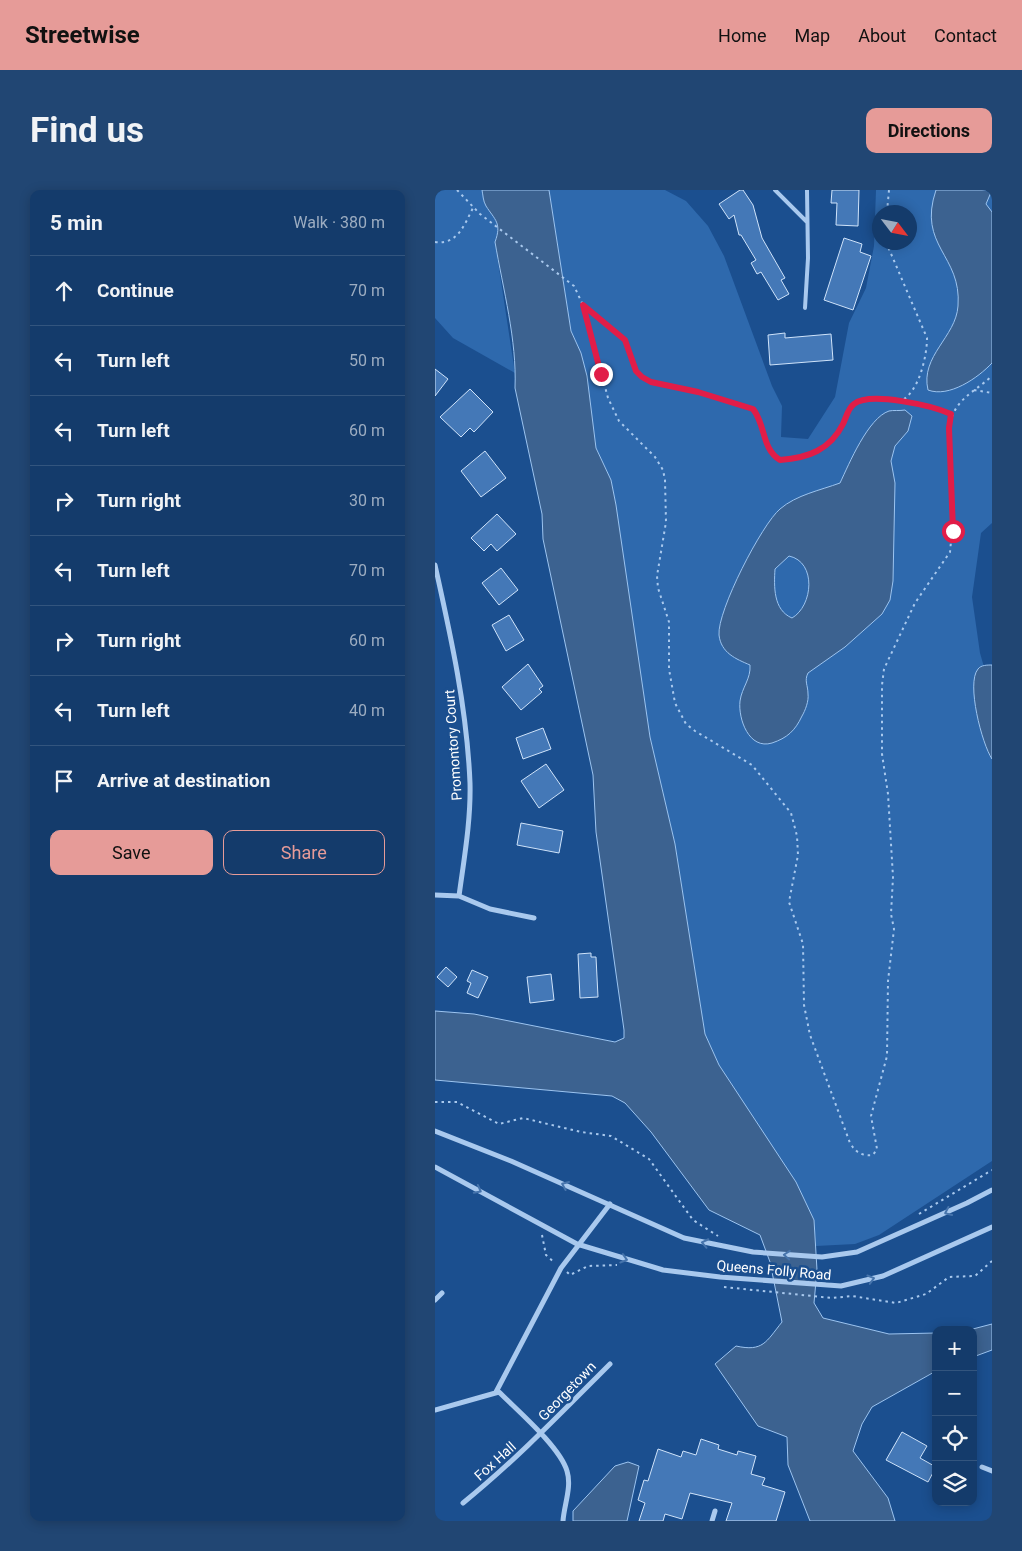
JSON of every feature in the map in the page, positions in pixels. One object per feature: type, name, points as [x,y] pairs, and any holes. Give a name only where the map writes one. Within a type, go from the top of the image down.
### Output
[{"type":"street","name":"Promontory Court","points":[[435,565],[461,685],[470,784],[466,849],[459,896]]},
{"type":"street","points":[[435,895],[459,896],[490,909],[534,918]]},
{"type":"street","name":"Queens Folly Road","points":[[435,1132],[610,1204],[684,1238],[753,1252],[822,1257],[857,1252],[876,1245],[992,1190]]},
{"type":"street","name":"Queens Folly Road","points":[[435,1167],[577,1244],[663,1270],[823,1286],[841,1286],[883,1276],[992,1227]]},
{"type":"street","points":[[496,1392],[561,1268],[577,1244],[610,1204]]},
{"type":"street","points":[[435,1300],[442,1294]]},
{"type":"street","name":"Georgetown","points":[[540,1434],[610,1364]]},
{"type":"street","points":[[435,1410],[499,1392],[551,1445],[568,1472],[568,1489],[563,1521]]},
{"type":"street","name":"Fox Hall","points":[[463,1503],[495,1477],[540,1434]]},
{"type":"street","points":[[982,1466],[992,1471]]},
{"type":"street","points":[[712,1521],[715,1511]]},
{"type":"lane","points":[[775,190],[807,222]]},
{"type":"lane","points":[[805,308],[808,289],[807,190]]},
{"type":"path","points":[[457,190],[473,208],[491,223],[574,286],[583,305],[608,398],[619,421],[655,456],[665,480],[666,522],[657,576],[658,588],[669,622],[669,669],[675,703],[686,724],[752,765],[791,812],[797,836],[798,855],[789,902],[803,944],[803,989],[810,1035],[850,1143],[855,1151],[868,1156],[873,1155],[877,1149],[871,1116],[882,1084],[887,1056],[888,982],[894,929],[891,914],[893,877],[888,794],[882,754],[882,685],[884,669],[915,603],[949,552],[953,531],[949,428],[951,414],[964,398],[992,376]]},
{"type":"path","points":[[888,205],[889,190]]},
{"type":"path","points":[[435,242],[451,242],[457,236],[473,208]]},
{"type":"path","points":[[889,250],[927,338],[927,351],[916,383],[910,395],[900,402]]},
{"type":"path","points":[[583,305],[625,340],[636,371],[642,377],[651,382],[698,392],[753,409],[769,449],[780,460],[815,454],[825,448],[836,435],[853,404],[869,399],[932,406],[951,414]]},
{"type":"path","points":[[974,390],[992,393]]},
{"type":"path","points":[[435,1102],[457,1102],[499,1124],[523,1118],[581,1132],[611,1136],[649,1159],[693,1220],[725,1240]]},
{"type":"path","points":[[913,1218],[992,1170]]},
{"type":"path","points":[[765,1292],[821,1295],[832,1298],[852,1296],[896,1303],[926,1294],[949,1277],[975,1276],[992,1261]]},
{"type":"shaded area","points":[[435,190],[482,190],[485,204],[497,222],[498,230],[495,242],[515,373],[453,338],[435,318]]},
{"type":"shaded area","points":[[482,190],[549,190],[571,331],[581,353],[587,376],[596,448],[611,480],[616,505],[650,737],[675,844],[705,1034],[719,1065],[796,1182],[814,1220],[817,1270],[814,1303],[823,1318],[889,1334],[932,1333],[932,1373],[872,1407],[862,1424],[853,1451],[888,1498],[895,1521],[810,1521],[788,1465],[787,1437],[758,1426],[715,1364],[736,1346],[752,1348],[763,1344],[782,1322],[770,1262],[760,1235],[709,1210],[651,1132],[625,1103],[612,1096],[435,1080],[435,1011],[474,1014],[615,1042],[624,1038],[596,832],[593,775],[543,539],[542,514],[515,388],[512,333],[495,242],[498,226],[484,200]]},
{"type":"shaded area","points":[[549,190],[665,190],[686,201],[708,226],[724,256],[772,386],[782,406],[781,437],[808,439],[835,397],[849,323],[866,288],[873,250],[917,250],[917,205],[875,205],[876,190],[992,190],[992,523],[981,533],[972,597],[980,653],[992,695],[992,1161],[879,1235],[855,1244],[816,1246],[814,1220],[719,1065],[705,1034],[675,844],[650,737],[611,480],[596,448],[587,376],[581,353],[571,331]]},
{"type":"shaded area","points":[[936,190],[992,190],[986,204],[992,212],[992,363],[979,375],[963,385],[954,389],[936,392],[928,390],[927,378],[929,367],[956,317],[958,306],[954,274],[936,238],[932,225],[932,209]]},
{"type":"shaded area","points":[[905,410],[912,416],[908,431],[895,446],[891,461],[895,483],[893,581],[890,600],[882,614],[845,647],[808,673],[806,681],[808,691],[807,703],[803,714],[793,730],[782,739],[772,743],[764,744],[757,742],[751,738],[743,724],[740,708],[741,696],[749,675],[750,665],[735,658],[726,651],[719,635],[720,623],[733,589],[752,549],[780,509],[801,496],[840,483],[860,442],[881,415],[889,411]],"holes":[[[789,556],[798,560],[808,575],[808,595],[799,612],[792,618],[781,609],[778,603],[775,590],[775,569]]]},
{"type":"shaded area","points":[[992,665],[992,759],[980,728],[974,687],[978,669],[982,666]]},
{"type":"shaded area","points":[[992,1324],[992,1350],[977,1356],[977,1328]]},
{"type":"shaded area","points":[[628,1462],[639,1466],[627,1521],[573,1521],[573,1511],[615,1466]]},
{"type":"building","points":[[740,190],[743,190],[753,205],[762,238],[785,278],[781,280],[789,294],[778,300],[761,272],[757,274],[751,263],[756,260],[741,235],[739,235],[734,215],[729,219],[719,204]]},
{"type":"building","points":[[832,190],[859,190],[858,226],[836,225],[837,203],[831,203]]},
{"type":"building","points":[[844,238],[862,244],[860,252],[871,256],[853,310],[824,300]]},
{"type":"building","points":[[785,333],[785,338],[831,334],[833,360],[770,365],[768,335]]},
{"type":"building","points":[[435,369],[448,379],[435,396]]},
{"type":"building","points":[[470,389],[493,412],[474,432],[470,428],[461,437],[440,417]]},
{"type":"building","points":[[485,451],[506,478],[481,497],[461,471]]},
{"type":"building","points":[[497,514],[516,534],[497,551],[491,544],[484,551],[471,538]]},
{"type":"building","points":[[501,568],[518,590],[499,605],[482,583]]},
{"type":"building","points":[[509,615],[524,640],[506,651],[492,625]]},
{"type":"building","points":[[528,664],[543,686],[539,689],[542,692],[521,710],[502,687]]},
{"type":"building","points":[[543,728],[551,749],[523,759],[516,738]]},
{"type":"building","points":[[546,764],[564,790],[539,808],[521,781]]},
{"type":"building","points":[[521,823],[563,831],[559,853],[517,845]]},
{"type":"building","points":[[591,953],[591,957],[596,957],[598,997],[580,998],[578,954]]},
{"type":"building","points":[[446,967],[457,977],[448,987],[437,977]]},
{"type":"building","points":[[472,970],[488,977],[478,998],[467,993],[471,983],[467,981]]},
{"type":"building","points":[[551,974],[554,1000],[530,1003],[527,977]]},
{"type":"building","points":[[902,1432],[927,1446],[920,1458],[932,1465],[932,1474],[928,1482],[886,1460]]},
{"type":"building","points":[[701,1439],[719,1445],[718,1449],[737,1455],[738,1451],[756,1456],[751,1474],[765,1478],[762,1485],[785,1492],[776,1521],[726,1521],[732,1503],[690,1493],[682,1519],[665,1514],[663,1521],[639,1521],[645,1503],[638,1500],[644,1480],[648,1481],[658,1449],[681,1457],[683,1451],[696,1455]]},
{"type":"route","points":[[601,374],[583,305],[618,332],[625,340],[630,348],[636,371],[642,377],[651,382],[698,392],[753,409],[769,449],[780,460],[815,454],[825,448],[843,424],[853,404],[859,401],[869,399],[932,406],[951,414],[949,428],[953,531]]}]
